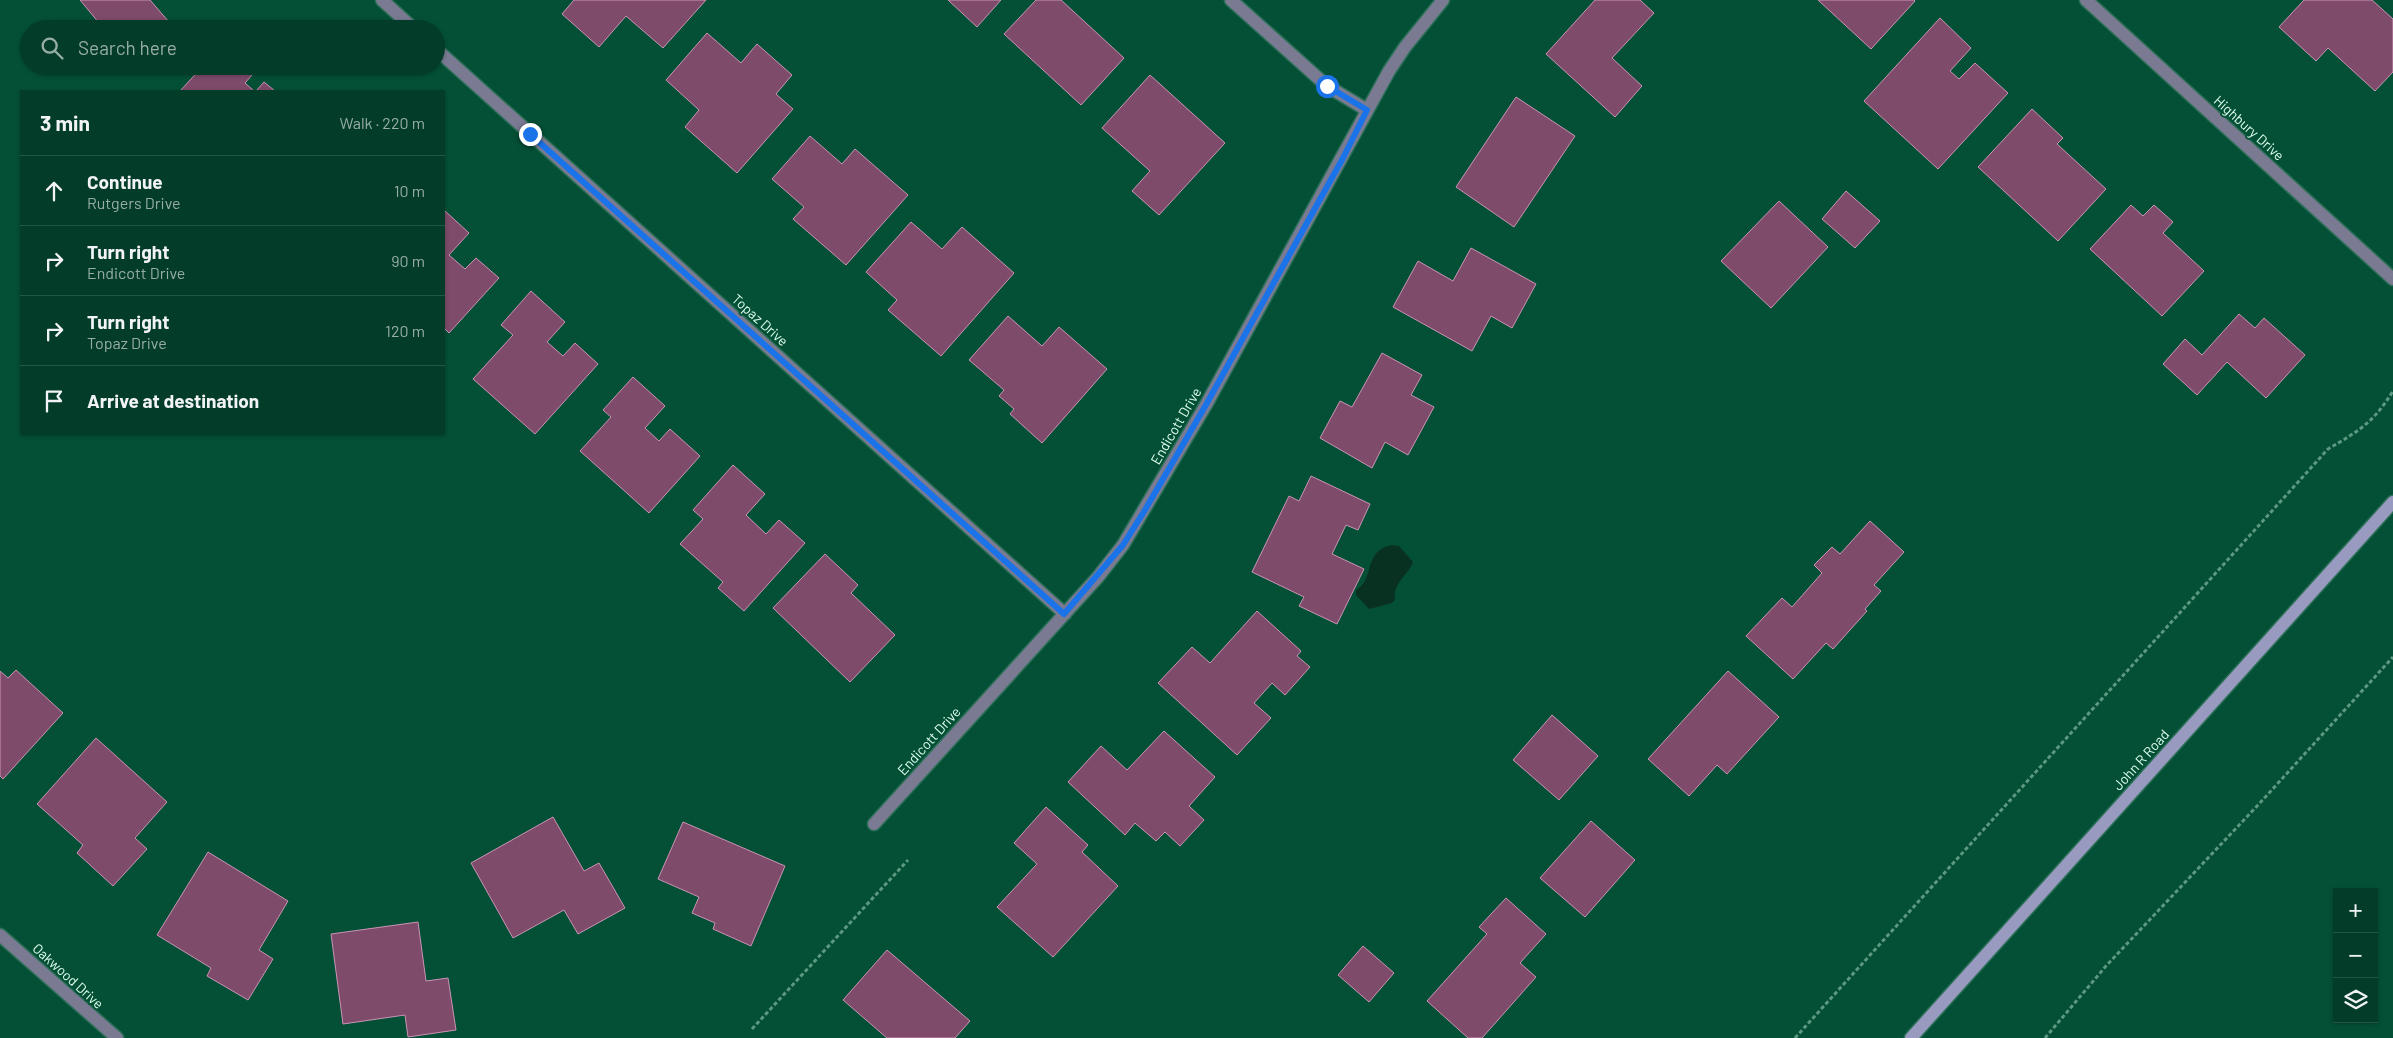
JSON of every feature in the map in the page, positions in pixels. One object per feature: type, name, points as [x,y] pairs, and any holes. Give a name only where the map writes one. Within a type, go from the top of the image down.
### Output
[{"type":"main road","name":"John R Road","points":[[1911,1038],[2393,502]]},
{"type":"street","points":[[382,0],[404,20]]},
{"type":"street","points":[[1231,0],[1327,86],[1367,110]]},
{"type":"street","name":"Endicott Drive","points":[[874,824],[1064,614],[1123,545],[1221,378],[1343,158],[1367,110],[1405,47],[1443,0]]},
{"type":"street","name":"Highbury Drive","points":[[2086,0],[2393,279]]},
{"type":"street","name":"Topaz Drive","points":[[445,57],[1064,614]]},
{"type":"street","name":"Oakwood Drive","points":[[0,935],[117,1038]]},
{"type":"path","points":[[1795,1038],[2328,449],[2360,430],[2380,412],[2393,391]]},
{"type":"path","points":[[2045,1038],[2106,966],[2259,804],[2393,657]]},
{"type":"path","points":[[752,1029],[908,860]]},
{"type":"shaded area","points":[[1391,545],[1399,546],[1413,562],[1398,584],[1395,600],[1392,603],[1369,609],[1356,595],[1356,590],[1366,580],[1376,553],[1382,548]]},
{"type":"building","points":[[80,0],[150,0],[167,20],[97,20]]},
{"type":"building","points":[[574,0],[706,0],[663,48],[626,16],[599,47],[562,14]]},
{"type":"building","points":[[948,0],[1001,0],[977,27]]},
{"type":"building","points":[[1036,0],[1061,0],[1124,58],[1081,105],[1004,34]]},
{"type":"building","points":[[1595,0],[1640,0],[1654,13],[1612,58],[1642,86],[1615,117],[1546,54]]},
{"type":"building","points":[[1818,0],[1914,0],[1915,1],[1871,49]]},
{"type":"building","points":[[2304,0],[2372,0],[2393,19],[2393,72],[2375,91],[2328,48],[2316,61],[2279,27]]},
{"type":"building","points":[[1940,18],[1971,48],[1950,71],[1959,79],[1975,63],[2008,93],[1938,169],[1864,101]]},
{"type":"building","points":[[707,33],[741,63],[757,44],[792,75],[776,94],[793,109],[737,173],[685,127],[699,110],[666,80]]},
{"type":"building","points":[[195,75],[252,75],[245,83],[253,90],[181,90]]},
{"type":"building","points":[[1150,75],[1225,143],[1159,215],[1132,191],[1150,171],[1102,128]]},
{"type":"building","points":[[264,82],[274,90],[257,90]]},
{"type":"building","points":[[1516,97],[1575,136],[1514,227],[1456,187]]},
{"type":"building","points":[[2032,109],[2063,138],[2057,144],[2106,189],[2058,241],[1978,167]]},
{"type":"building","points":[[810,136],[842,164],[855,149],[908,195],[846,265],[793,219],[804,207],[772,179]]},
{"type":"building","points":[[1846,191],[1880,221],[1855,248],[1822,219]]},
{"type":"building","points":[[1779,201],[1828,247],[1771,308],[1721,261]]},
{"type":"building","points":[[2131,205],[2143,216],[2154,205],[2173,222],[2163,233],[2204,271],[2162,316],[2090,249]]},
{"type":"building","points":[[445,211],[469,233],[449,255],[465,269],[476,258],[499,278],[449,333],[445,329]]},
{"type":"building","points":[[911,222],[942,249],[962,227],[1014,273],[941,356],[888,310],[897,300],[866,272]]},
{"type":"building","points":[[1471,248],[1536,284],[1512,328],[1491,316],[1472,351],[1393,307],[1418,261],[1453,281]]},
{"type":"building","points":[[531,291],[565,322],[547,342],[563,356],[575,343],[598,364],[535,434],[473,379],[513,335],[501,325]]},
{"type":"building","points":[[2239,314],[2255,328],[2264,318],[2305,355],[2266,398],[2227,362],[2197,395],[2163,364],[2185,339],[2202,355]]},
{"type":"building","points":[[1008,316],[1042,346],[1059,327],[1107,369],[1042,443],[1010,414],[1014,409],[999,396],[1004,390],[969,360]]},
{"type":"building","points":[[1382,353],[1422,375],[1411,395],[1434,407],[1408,455],[1385,442],[1372,468],[1320,438],[1340,401],[1352,407]]},
{"type":"building","points":[[633,377],[665,406],[645,428],[659,441],[670,429],[700,456],[649,513],[580,451],[611,417],[603,410]]},
{"type":"building","points":[[733,465],[765,494],[746,515],[766,534],[779,520],[805,543],[744,611],[718,588],[723,582],[680,544],[703,519],[693,510]]},
{"type":"building","points":[[1311,476],[1370,504],[1358,530],[1346,525],[1332,554],[1364,569],[1337,624],[1299,606],[1304,597],[1252,572],[1289,496],[1299,501]]},
{"type":"building","points":[[1870,521],[1904,552],[1874,585],[1881,591],[1865,609],[1867,611],[1833,649],[1826,643],[1793,679],[1746,636],[1782,598],[1792,607],[1822,573],[1814,565],[1832,547],[1840,554]]},
{"type":"building","points":[[825,554],[858,585],[851,593],[895,635],[850,682],[773,608]]},
{"type":"building","points":[[1257,611],[1301,651],[1297,656],[1310,667],[1285,695],[1272,683],[1254,703],[1271,718],[1237,755],[1158,683],[1192,647],[1210,663]]},
{"type":"building","points":[[16,670],[63,713],[3,779],[0,776],[0,671],[8,678]]},
{"type":"building","points":[[1728,671],[1779,717],[1727,774],[1717,765],[1689,796],[1648,759]]},
{"type":"building","points":[[1552,715],[1598,756],[1559,800],[1513,760]]},
{"type":"building","points":[[1164,731],[1215,777],[1189,806],[1204,820],[1180,846],[1165,832],[1156,841],[1135,823],[1125,835],[1068,782],[1101,746],[1127,770]]},
{"type":"building","points":[[96,738],[167,802],[135,838],[147,849],[113,886],[77,853],[83,845],[37,804]]},
{"type":"building","points":[[1046,807],[1088,845],[1082,852],[1118,886],[1053,957],[997,907],[1037,864],[1014,843]]},
{"type":"building","points":[[553,817],[584,871],[599,863],[625,908],[578,934],[564,910],[513,938],[471,863]]},
{"type":"building","points":[[1591,821],[1635,860],[1585,917],[1540,878]]},
{"type":"building","points":[[683,822],[785,866],[751,946],[713,929],[715,923],[692,913],[699,897],[658,879]]},
{"type":"building","points":[[208,852],[288,901],[259,950],[273,959],[248,1000],[207,976],[211,968],[157,935]]},
{"type":"building","points":[[1506,898],[1546,934],[1520,963],[1536,977],[1482,1038],[1468,1038],[1427,1001],[1487,934],[1479,927]]},
{"type":"building","points":[[418,922],[426,981],[448,978],[456,1030],[408,1037],[405,1015],[343,1024],[331,934]]},
{"type":"building","points":[[1363,946],[1394,973],[1369,1002],[1338,975]]},
{"type":"building","points":[[887,950],[970,1021],[955,1038],[887,1038],[843,1000]]},
{"type":"route","points":[[530,134],[1064,614],[1098,577],[1123,545],[1145,510],[1207,403],[1343,158],[1367,110],[1327,86]]}]
